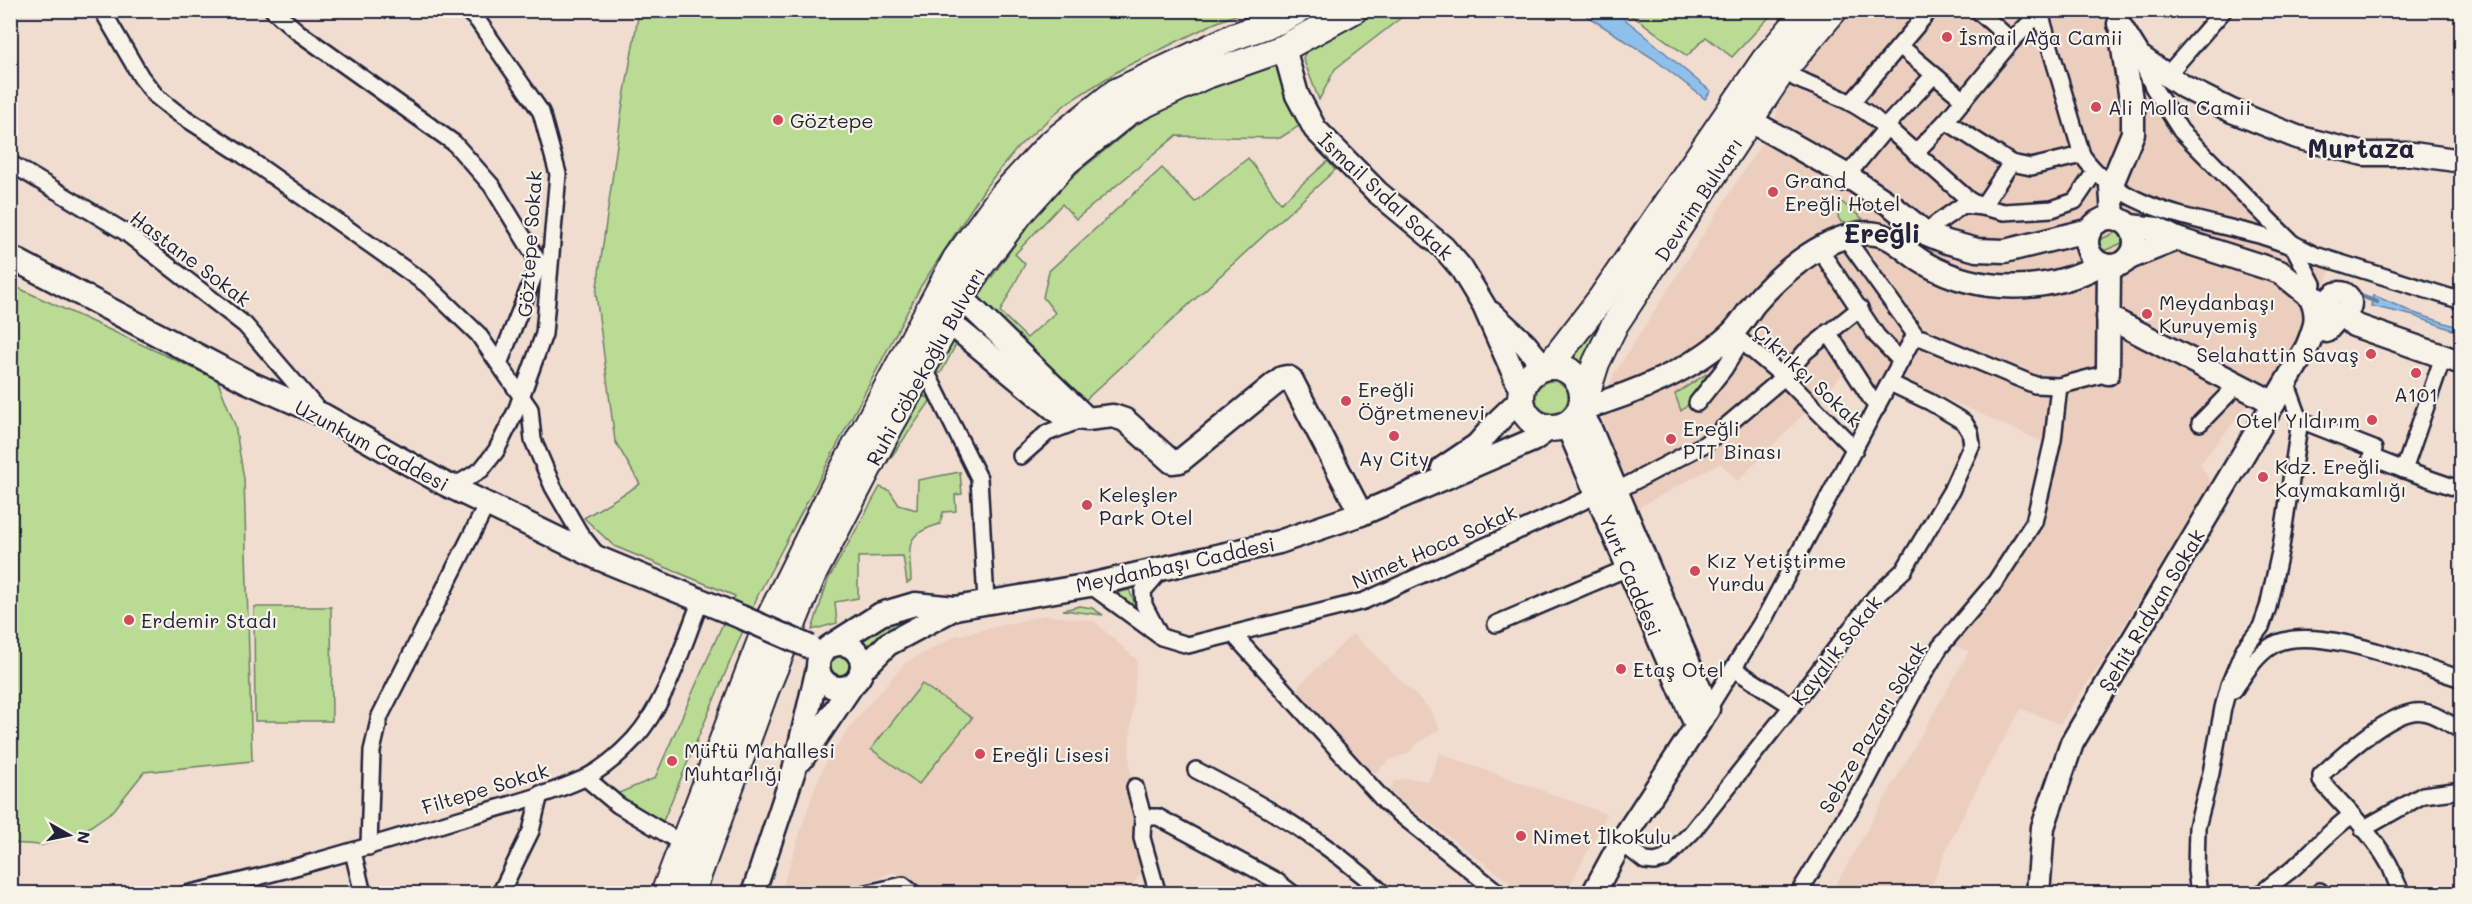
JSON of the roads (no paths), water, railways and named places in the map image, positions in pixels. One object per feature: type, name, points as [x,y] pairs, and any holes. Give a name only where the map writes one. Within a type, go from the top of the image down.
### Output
[{"type":"main road","name":"Ruhi Cöbekoğlu Bulvarı","points":[[691,894],[765,691],[808,586],[852,496],[980,266],[1029,203],[1066,162],[1128,112],[1204,76],[1284,48],[1354,10]]},
{"type":"main road","name":"Devrim Bulvarı","points":[[1546,366],[1607,290],[1764,61],[1807,10]]},
{"type":"main road","name":"Devrim Bulvarı","points":[[1572,416],[1615,324],[1780,74],[1834,10]]},
{"type":"main road","name":"Ruhi Cöbekoğlu Bulvarı","points":[[664,894],[770,617],[835,485],[956,259],[1001,198],[1049,146],[1116,92],[1233,37],[1288,16]]},
{"type":"main road","points":[[1284,48],[1288,16]]},
{"type":"main road","points":[[2119,17],[2139,56],[2184,87],[2232,111],[2297,137],[2364,154],[2413,154],[2462,161]]},
{"type":"main road","points":[[2107,261],[2135,246],[2133,232],[2121,222],[2111,184],[2133,134],[2133,112],[2119,17]]},
{"type":"main road","name":"İsmail Sıdal Sokak","points":[[1284,48],[1297,96],[1315,129],[1377,192],[1443,247],[1461,268],[1484,306],[1521,395]]},
{"type":"main road","points":[[1749,120],[1843,180],[1892,206],[1927,234],[1977,250],[2005,251],[2090,230]]},
{"type":"main road","points":[[2108,373],[2107,261],[2087,243],[2090,230],[2099,220],[2157,229],[2178,239],[2280,272],[2310,284],[2376,332],[2452,360]]},
{"type":"main road","name":"Meydanbaşı Caddesi","points":[[794,770],[857,678],[888,644],[955,608],[1090,585],[1279,542],[1389,503],[1533,440],[1572,416],[1620,397],[1691,364],[1736,337],[1778,280],[1797,262],[1845,237],[1881,234],[1894,239],[1924,263],[1956,279],[1979,284],[2022,288],[2081,275],[2107,261]]},
{"type":"main road","points":[[2047,242],[2107,261],[2178,239]]},
{"type":"main road","name":"Uzunkum Caddesi","points":[[10,257],[248,382],[323,414],[442,483],[598,558],[821,653]]},
{"type":"main road","points":[[2310,284],[2321,327]]},
{"type":"main road","points":[[962,298],[1087,419]]},
{"type":"main road","name":"İsmail Sıdal Sokak","points":[[1484,306],[1526,344],[1546,366]]},
{"type":"main road","name":"Şehit Rıdvan Sokak","points":[[2038,892],[2043,827],[2072,743],[2307,346],[2321,327],[2343,308]]},
{"type":"main road","points":[[2108,317],[2274,403]]},
{"type":"main road","points":[[949,322],[1063,416],[1087,419],[1113,416],[1125,420],[1167,459],[1176,463],[1282,378],[1287,377],[1291,380],[1361,514]]},
{"type":"main road","points":[[1546,366],[1567,369],[1575,375],[1583,391],[1572,416],[1541,427],[1527,416],[1521,395],[1531,374],[1546,366]]},
{"type":"main road","name":"Meydanbaşı Caddesi","points":[[1389,503],[1477,446],[1521,395]]},
{"type":"main road","name":"Yurt Caddesi","points":[[1572,416],[1702,717]]},
{"type":"main road","name":"Meydanbaşı Caddesi","points":[[821,653],[881,614],[915,604],[955,608]]},
{"type":"main road","points":[[846,644],[857,652],[862,664],[857,678],[845,688],[830,686],[824,681],[821,653],[846,644]]},
{"type":"main road","points":[[753,894],[794,770],[821,653]]},
{"type":"main road","points":[[1593,894],[1621,842],[1702,717]]},
{"type":"street","points":[[102,10],[141,77],[156,96],[426,284],[478,334],[530,409],[533,440],[553,487],[579,532],[598,558]]},
{"type":"street","points":[[273,10],[298,32],[454,143],[492,186],[539,263],[500,364]]},
{"type":"street","name":"Göztepe Sokak","points":[[442,483],[461,482],[481,470],[496,451],[521,395],[544,334],[558,174],[541,112],[478,21],[466,10]]},
{"type":"street","points":[[2167,75],[2224,10]]},
{"type":"street","points":[[1980,11],[2012,41]]},
{"type":"street","points":[[1915,153],[1946,121],[2012,41],[2041,12],[2082,155],[2111,184],[2146,204],[2258,234],[2336,262],[2462,301]]},
{"type":"street","points":[[1851,103],[1900,46],[1923,13]]},
{"type":"street","points":[[1900,46],[1964,100]]},
{"type":"street","points":[[2139,56],[2153,87],[2181,131],[2293,245],[2310,284]]},
{"type":"street","points":[[1843,180],[1886,127],[1934,76]]},
{"type":"street","points":[[1795,78],[1870,114],[1969,200],[1982,207]]},
{"type":"street","points":[[1946,121],[2011,163],[2031,167],[2082,155]]},
{"type":"street","name":"Hastane Sokak","points":[[10,163],[125,232],[245,325],[323,414]]},
{"type":"street","points":[[1982,207],[2011,163]]},
{"type":"street","points":[[1927,234],[1937,223],[1963,205],[2004,212],[2052,209],[2111,184]]},
{"type":"street","points":[[1845,237],[1917,337],[2034,385],[2059,386],[2108,373]]},
{"type":"street","points":[[1820,250],[1877,336],[1901,361]]},
{"type":"street","points":[[2310,284],[2324,263],[2336,262]]},
{"type":"street","name":"Nimet Hoca Sokak","points":[[1090,585],[1161,637],[1188,645],[1364,601],[1606,493],[1706,444],[1784,377],[1805,352],[1860,308]]},
{"type":"street","points":[[1828,332],[1877,408]]},
{"type":"street","points":[[1697,403],[1724,369],[1736,337]]},
{"type":"street","name":"Çıkrıkçı Sokak","points":[[1736,337],[1784,377],[1855,449]]},
{"type":"street","points":[[1702,717],[1765,617],[1912,340],[1917,337]]},
{"type":"street","points":[[2404,470],[2452,360]]},
{"type":"street","points":[[924,367],[979,478],[986,601]]},
{"type":"street","points":[[2199,894],[2196,870],[2197,827],[2211,773],[2223,708],[2229,685],[2244,649],[2261,627],[2268,607],[2281,547],[2300,420],[2286,382]]},
{"type":"street","name":"Kayalık Sokak","points":[[1621,842],[1645,861],[1655,862],[1665,858],[1692,832],[1875,597],[1904,570],[1951,491],[1972,444],[1972,438],[1964,422],[1930,402],[1890,383]]},
{"type":"street","points":[[2200,423],[2237,385]]},
{"type":"street","name":"Sebze Pazarı Sokak","points":[[1798,894],[1864,786],[1916,687],[1940,647],[1996,581],[2034,522],[2053,440],[2059,386]]},
{"type":"street","points":[[1021,456],[1047,433],[1087,419]]},
{"type":"street","points":[[2300,420],[2374,449],[2371,457],[2462,490]]},
{"type":"street","points":[[369,847],[372,752],[380,716],[487,504]]},
{"type":"street","points":[[1496,624],[1636,565]]},
{"type":"street","points":[[1161,637],[1144,605],[1143,591],[1162,569]]},
{"type":"street","name":"Filtepe Sokak","points":[[186,894],[243,888],[586,778],[612,760],[636,737],[658,705],[701,600]]},
{"type":"street","points":[[1233,634],[1386,803],[1500,894]]},
{"type":"street","points":[[2223,708],[2260,654],[2275,644],[2290,640],[2315,639],[2376,651],[2462,679]]},
{"type":"street","points":[[1734,669],[1792,706]]},
{"type":"street","points":[[2403,894],[2395,883],[2390,865],[2352,815],[2321,781],[2321,775],[2340,758],[2398,716],[2422,712],[2462,730]]},
{"type":"street","points":[[1196,770],[1280,814],[1323,843],[1384,894]]},
{"type":"street","points":[[586,778],[618,805],[683,844]]},
{"type":"street","points":[[1135,787],[1143,817],[1142,838],[1160,893]]},
{"type":"street","points":[[2363,829],[2423,795],[2462,790]]},
{"type":"street","points":[[502,893],[531,831],[540,794]]},
{"type":"street","points":[[2261,894],[2272,882],[2290,870],[2331,830],[2352,815]]},
{"type":"street","points":[[1143,817],[1158,817],[1275,880],[1293,894]]},
{"type":"street","points":[[353,852],[363,894]]},
{"type":"street","points":[[863,894],[903,885],[915,894]]},
{"type":"water","points":[[1579,11],[1616,13],[1711,91],[1705,99],[1654,59]]},
{"type":"water","points":[[2373,295],[2414,313],[2461,328],[2461,333],[2414,316],[2371,306]]},
{"type":"waterway","points":[[2339,288],[2377,302]]},
{"type":"place","name":"İsmail Ağa Camii","points":[[1947,37]]},
{"type":"place","name":"Ali Molla Camii","points":[[2096,107]]},
{"type":"place","name":"Göztepe","points":[[778,120]]},
{"type":"place","name":"Grand Ereğli Hotel","points":[[1773,192]]},
{"type":"place","name":"Meydanbaşı Kuruyemiş","points":[[2147,314]]},
{"type":"place","name":"Selahattin Savaş","points":[[2371,354]]},
{"type":"place","name":"A101","points":[[2416,373]]},
{"type":"place","name":"Ereğli Öğretmenevi","points":[[1346,401]]},
{"type":"place","name":"Otel Yıldırım","points":[[2372,420]]},
{"type":"place","name":"Ay City","points":[[1394,436]]},
{"type":"place","name":"Ereğli PTT Binası","points":[[1671,439]]},
{"type":"place","name":"Kdz. Ereğli Kaymakamlığı","points":[[2263,477]]},
{"type":"place","name":"Keleşler Park Otel","points":[[1087,505]]},
{"type":"place","name":"Kız Yetiştirme Yurdu","points":[[1695,571]]},
{"type":"place","name":"Erdemir Stadı","points":[[129,620]]},
{"type":"place","name":"Etaş Otel","points":[[1621,669]]},
{"type":"place","name":"Ereğli Lisesi","points":[[980,754]]},
{"type":"place","name":"Müftü Mahallesi Muhtarlığı","points":[[672,761]]},
{"type":"place","name":"Nimet İlkokulu","points":[[1521,836]]},
{"type":"district","name":"Murtaza","points":[[2361,148]]},
{"type":"district","name":"Ereğli","points":[[1882,233]]}]
